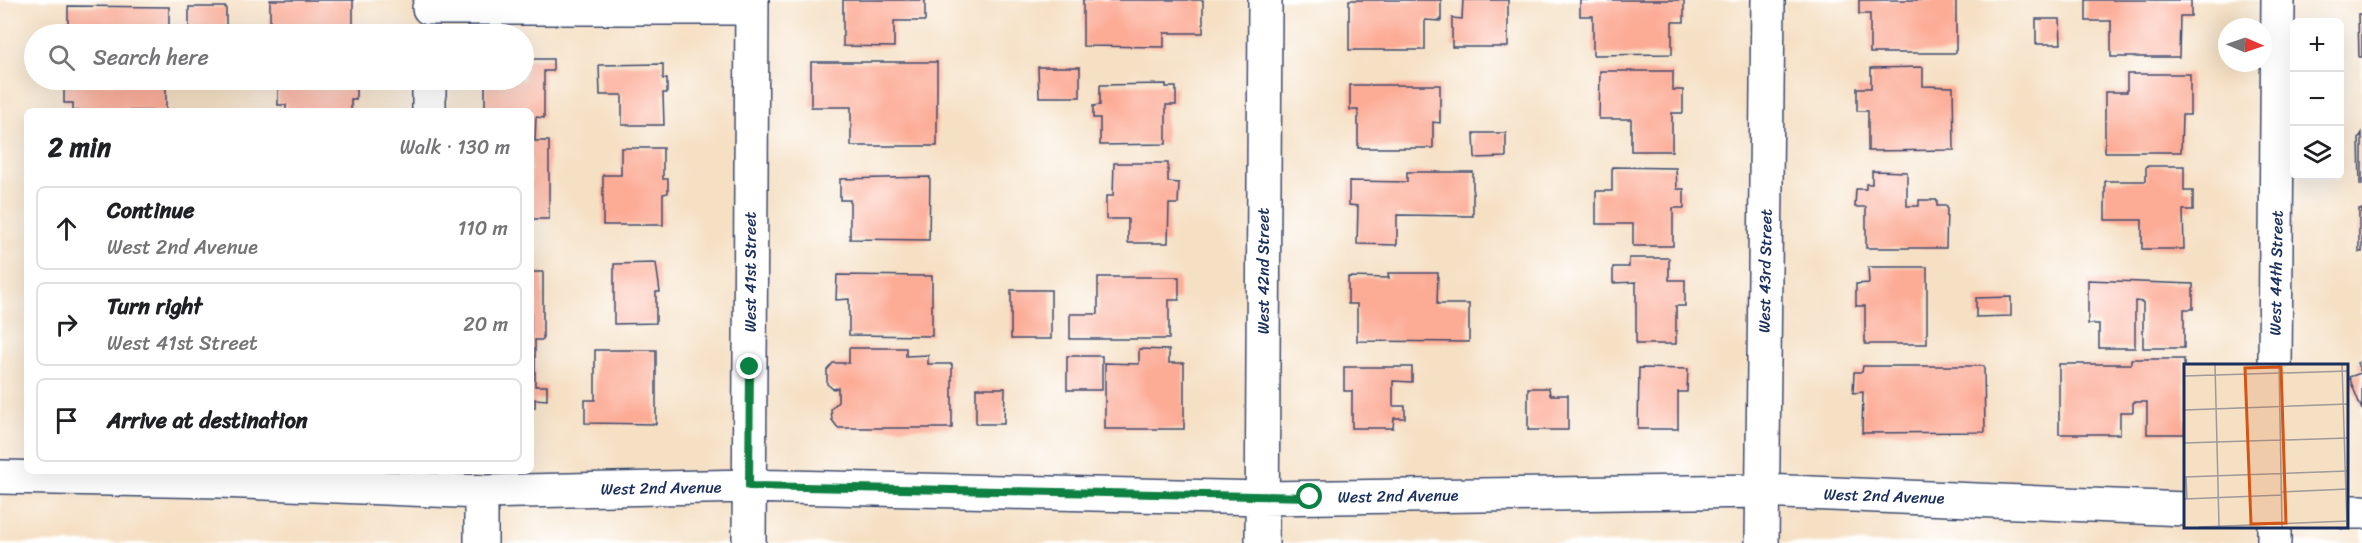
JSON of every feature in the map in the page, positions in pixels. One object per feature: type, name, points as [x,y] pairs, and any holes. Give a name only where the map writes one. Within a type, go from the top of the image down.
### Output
[{"type":"street","name":"West 42nd Street","points":[[1262,543],[1265,0]]},
{"type":"street","name":"West 43rd Street","points":[[1762,543],[1767,0]]},
{"type":"street","name":"West 44th Street","points":[[2275,364],[2278,0]]},
{"type":"street","points":[[429,14],[752,4]]},
{"type":"street","name":"West 41st Street","points":[[749,543],[752,4]]},
{"type":"street","points":[[429,90],[429,108]]},
{"type":"street","name":"West 2nd Avenue","points":[[0,477],[220,481],[427,480],[481,492],[749,486],[1262,498],[1762,491],[2184,509]]},
{"type":"street","points":[[481,492],[481,543]]},
{"type":"building","points":[[270,0],[353,0],[353,24],[270,24]]},
{"type":"building","points":[[843,0],[925,0],[925,21],[894,21],[894,47],[843,46]]},
{"type":"building","points":[[1083,0],[1203,0],[1203,33],[1164,33],[1164,47],[1083,46]]},
{"type":"building","points":[[1349,0],[1441,0],[1441,21],[1425,20],[1425,50],[1349,50]]},
{"type":"building","points":[[1463,0],[1508,0],[1508,47],[1452,47],[1452,18],[1462,19]]},
{"type":"building","points":[[1580,0],[1684,0],[1684,22],[1672,22],[1672,54],[1593,55],[1593,16],[1580,16]]},
{"type":"building","points":[[1859,0],[1956,0],[1956,53],[1870,53],[1870,14],[1859,14]]},
{"type":"building","points":[[2086,0],[2191,0],[2191,16],[2180,16],[2179,57],[2111,57],[2111,21],[2086,21]]},
{"type":"building","points":[[68,6],[169,7],[169,24],[68,24]]},
{"type":"building","points":[[189,7],[226,7],[226,24],[189,24]]},
{"type":"building","points":[[2358,14],[2362,14],[2362,57],[2359,57]]},
{"type":"building","points":[[2036,19],[2060,19],[2061,44],[2036,44]]},
{"type":"building","points":[[534,59],[553,59],[553,71],[544,71],[544,118],[536,117],[535,141],[549,141],[549,219],[534,219],[534,108],[485,108],[485,90],[534,90]]},
{"type":"building","points":[[811,62],[937,62],[937,146],[851,146],[851,107],[811,107]]},
{"type":"building","points":[[663,64],[663,79],[667,79],[667,93],[663,93],[664,125],[622,125],[622,95],[600,95],[599,65]]},
{"type":"building","points":[[1038,67],[1080,67],[1080,97],[1039,97]]},
{"type":"building","points":[[1923,67],[1923,86],[1953,87],[1954,150],[1868,151],[1868,111],[1857,111],[1857,88],[1871,88],[1871,68]]},
{"type":"building","points":[[1600,71],[1673,71],[1673,90],[1683,90],[1683,113],[1672,113],[1672,151],[1631,151],[1631,119],[1599,119]]},
{"type":"building","points":[[2127,74],[2190,74],[2190,115],[2182,115],[2181,152],[2105,152],[2105,92],[2127,92]]},
{"type":"building","points":[[1166,84],[1166,87],[1176,87],[1176,105],[1166,105],[1166,144],[1100,145],[1100,118],[1093,118],[1093,106],[1100,105],[1100,85]]},
{"type":"building","points":[[1350,85],[1440,85],[1440,123],[1433,122],[1433,148],[1358,148],[1358,110],[1350,110]]},
{"type":"building","points":[[64,90],[166,90],[166,108],[73,108],[73,103],[64,103]]},
{"type":"building","points":[[278,90],[356,90],[356,99],[351,99],[351,108],[286,108],[286,105],[278,105]]},
{"type":"building","points":[[1474,133],[1506,133],[1506,157],[1475,158]]},
{"type":"building","points":[[2362,133],[2362,185],[2360,185],[2359,138]]},
{"type":"building","points":[[621,148],[663,148],[663,179],[668,179],[668,193],[663,194],[663,225],[603,225],[603,175],[621,175]]},
{"type":"building","points":[[1114,163],[1168,163],[1168,182],[1179,183],[1178,204],[1169,204],[1168,243],[1128,243],[1128,219],[1106,219],[1106,196],[1113,196]]},
{"type":"building","points":[[2146,166],[2184,166],[2184,191],[2193,191],[2193,210],[2183,210],[2184,249],[2142,249],[2142,220],[2105,220],[2105,181],[2146,181]]},
{"type":"building","points":[[1612,167],[1676,168],[1677,189],[1684,189],[1684,208],[1673,208],[1673,246],[1633,246],[1633,224],[1596,224],[1596,191],[1612,191]]},
{"type":"building","points":[[1872,171],[1907,172],[1907,206],[1919,206],[1919,200],[1937,200],[1937,206],[1947,206],[1946,248],[1866,248],[1866,207],[1855,207],[1856,189],[1866,189],[1866,184],[1872,184]]},
{"type":"building","points":[[1407,172],[1473,172],[1473,216],[1397,215],[1397,245],[1357,244],[1358,206],[1349,205],[1349,181],[1407,182]]},
{"type":"building","points":[[930,177],[929,240],[850,239],[850,200],[840,200],[840,179]]},
{"type":"building","points":[[2359,209],[2362,209],[2362,252],[2359,252]]},
{"type":"building","points":[[1629,258],[1669,258],[1669,280],[1685,280],[1685,306],[1676,306],[1676,344],[1636,344],[1636,282],[1613,283],[1613,267],[1629,267]]},
{"type":"building","points":[[656,263],[660,292],[656,292],[656,323],[614,324],[614,264]]},
{"type":"building","points":[[1868,267],[1927,267],[1927,344],[1865,344],[1865,306],[1856,306],[1856,284],[1869,283]]},
{"type":"building","points":[[534,272],[543,272],[543,340],[535,340],[535,386],[547,386],[547,400],[535,399],[535,408]]},
{"type":"building","points":[[1388,273],[1438,273],[1437,304],[1469,304],[1469,342],[1357,341],[1357,304],[1348,304],[1348,277],[1389,278]]},
{"type":"building","points":[[837,275],[932,276],[932,336],[849,335],[849,299],[836,300]]},
{"type":"building","points":[[1098,277],[1179,277],[1179,300],[1169,300],[1169,339],[1070,339],[1070,314],[1098,314]]},
{"type":"building","points":[[2088,280],[2193,284],[2193,309],[2184,309],[2184,348],[2143,348],[2143,302],[2135,301],[2135,348],[2099,348],[2099,324],[2088,324]]},
{"type":"building","points":[[1011,290],[1051,290],[1051,339],[1011,339]]},
{"type":"building","points":[[2011,297],[2011,316],[1976,317],[1976,298]]},
{"type":"building","points":[[849,348],[906,348],[906,356],[928,355],[928,364],[952,364],[952,428],[838,428],[832,420],[831,409],[838,402],[838,388],[833,389],[827,384],[827,370],[833,363],[849,363]]},
{"type":"building","points":[[1139,349],[1169,350],[1169,363],[1184,363],[1184,429],[1105,429],[1105,363],[1139,364]]},
{"type":"building","points":[[595,350],[656,350],[656,424],[585,423],[585,400],[595,400]]},
{"type":"building","points":[[1067,356],[1102,356],[1102,390],[1067,390]]},
{"type":"building","points":[[2131,359],[2184,359],[2184,434],[2147,434],[2147,402],[2133,402],[2133,412],[2120,412],[2120,434],[2059,434],[2059,364],[2131,364]]},
{"type":"building","points":[[2362,361],[2362,410],[2349,377],[2361,373],[2357,363]]},
{"type":"building","points":[[1863,366],[1984,366],[1985,432],[1862,433],[1863,392],[1853,393],[1854,372],[1862,372]]},
{"type":"building","points":[[1344,367],[1412,367],[1412,382],[1393,381],[1393,406],[1405,406],[1405,418],[1394,418],[1393,428],[1352,428],[1352,391],[1344,391]]},
{"type":"building","points":[[1639,368],[1688,369],[1687,392],[1678,392],[1678,429],[1638,429]]},
{"type":"building","points":[[976,388],[1005,388],[1004,424],[976,424]]},
{"type":"building","points":[[1528,388],[1549,388],[1550,395],[1568,395],[1568,430],[1528,430]]},
{"type":"route","points":[[750,367],[749,486],[1262,498],[1310,497]]}]
